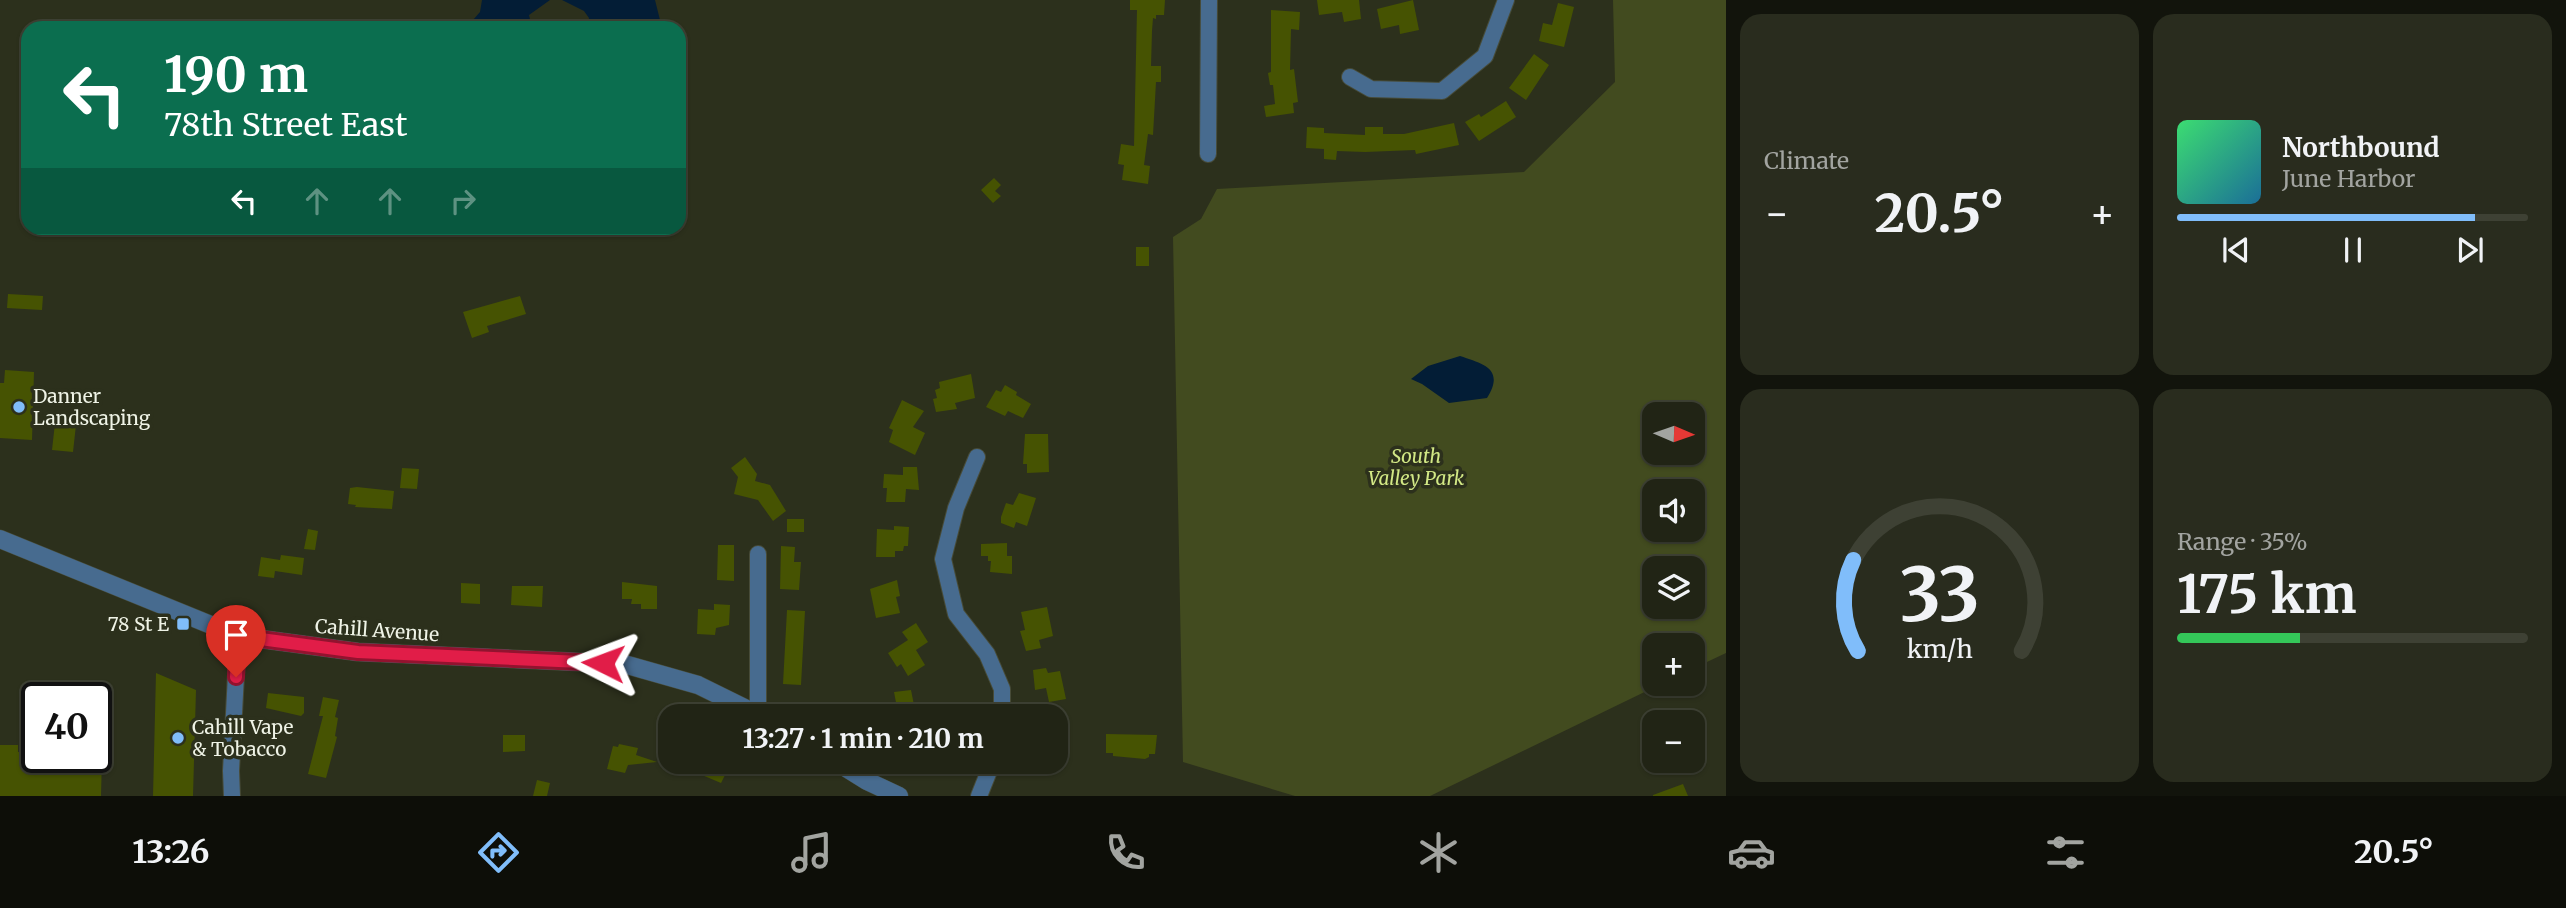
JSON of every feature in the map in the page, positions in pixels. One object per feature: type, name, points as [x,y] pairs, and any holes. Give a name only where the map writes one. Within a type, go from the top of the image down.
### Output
[{"type":"street","points":[[1208,153],[1209,0]]},
{"type":"street","points":[[1350,77],[1371,89],[1442,91],[1485,56],[1506,0]]},
{"type":"street","points":[[977,457],[956,508],[943,559],[956,614],[986,654],[1002,688],[1002,704]]},
{"type":"street","name":"Cahill Avenue","points":[[0,539],[238,636],[358,652],[624,664],[698,685],[737,704]]},
{"type":"street","points":[[758,554],[759,704]]},
{"type":"street","points":[[232,796],[238,636]]},
{"type":"street","points":[[856,774],[899,796]]},
{"type":"street","points":[[979,796],[988,774]]},
{"type":"green space","name":"South Valley Park","points":[[1613,0],[1726,0],[1726,653],[1705,663],[1705,633],[1642,633],[1642,693],[1430,796],[1295,796],[1183,762],[1173,237],[1201,219],[1217,189],[1524,172],[1615,82]]},
{"type":"water","points":[[482,0],[550,0],[529,15],[530,21],[472,21],[480,12]]},
{"type":"water","points":[[562,0],[655,0],[660,21],[588,21],[584,11]]},
{"type":"water","points":[[1460,356],[1484,365],[1493,374],[1492,388],[1487,398],[1449,403],[1411,379],[1428,366]]},
{"type":"building","points":[[1130,0],[1165,0],[1164,15],[1156,15],[1156,19],[1153,18],[1151,66],[1161,66],[1161,82],[1156,82],[1153,135],[1148,134],[1144,165],[1150,166],[1148,184],[1122,180],[1124,165],[1118,164],[1121,144],[1134,146],[1137,10],[1130,10]]},
{"type":"building","points":[[1317,0],[1359,0],[1361,19],[1344,22],[1342,12],[1319,15]]},
{"type":"building","points":[[1413,0],[1419,30],[1400,34],[1399,25],[1381,29],[1377,9]]},
{"type":"building","points":[[1558,3],[1574,7],[1564,47],[1539,41],[1543,23],[1552,25]]},
{"type":"building","points":[[1271,10],[1300,12],[1299,30],[1291,29],[1290,70],[1294,69],[1298,102],[1293,103],[1294,113],[1266,117],[1264,106],[1275,104],[1273,85],[1270,85],[1268,73],[1271,72]]},
{"type":"building","points":[[1534,54],[1549,65],[1526,100],[1509,88]]},
{"type":"building","points":[[1506,101],[1516,117],[1479,141],[1465,122],[1479,114],[1481,117]]},
{"type":"building","points":[[1454,123],[1459,145],[1416,154],[1415,150],[1337,151],[1336,160],[1324,159],[1324,149],[1306,148],[1307,127],[1324,128],[1324,133],[1365,135],[1365,127],[1383,127],[1383,134],[1404,134]]},
{"type":"building","points":[[994,178],[1001,185],[995,191],[1001,196],[993,203],[981,190]]},
{"type":"building","points":[[1136,247],[1149,247],[1149,266],[1136,266]]},
{"type":"building","points":[[8,294],[43,296],[42,310],[7,308]]},
{"type":"building","points":[[520,296],[526,314],[487,326],[489,332],[472,338],[463,312]]},
{"type":"building","name":"Danner Landscaping","points":[[5,370],[34,372],[32,440],[0,438],[0,383],[4,383]]},
{"type":"building","points":[[971,374],[975,398],[955,403],[957,409],[936,412],[933,399],[937,398],[935,390],[940,388],[939,382]]},
{"type":"building","points":[[1005,385],[1031,404],[1023,418],[1008,411],[1005,416],[986,407],[996,390],[1001,392]]},
{"type":"building","points":[[902,400],[924,411],[913,427],[925,433],[915,455],[889,442],[893,430],[889,428]]},
{"type":"building","points":[[55,423],[76,425],[73,452],[52,450]]},
{"type":"building","points":[[1025,434],[1048,434],[1049,472],[1027,473],[1027,464],[1023,464]]},
{"type":"building","points":[[745,457],[757,474],[755,481],[770,485],[786,511],[773,521],[758,500],[734,494],[738,477],[731,468]]},
{"type":"building","points":[[903,467],[917,467],[919,490],[906,489],[905,502],[886,502],[884,474],[903,475]]},
{"type":"building","points":[[402,468],[419,469],[417,489],[400,488]]},
{"type":"building","points":[[350,488],[394,491],[392,509],[355,507],[356,505],[348,504]]},
{"type":"building","points":[[1019,493],[1036,498],[1027,526],[1016,522],[1014,528],[1001,523],[1001,517],[1006,503],[1013,505]]},
{"type":"building","points":[[787,519],[804,519],[804,532],[787,532]]},
{"type":"building","points":[[894,526],[909,527],[908,546],[904,546],[903,551],[895,551],[895,557],[876,557],[877,529],[894,530]]},
{"type":"building","points":[[308,529],[318,531],[315,550],[304,549]]},
{"type":"building","points":[[1007,543],[1007,556],[1012,556],[1012,574],[990,572],[991,561],[988,561],[988,556],[981,556],[981,544]]},
{"type":"building","points":[[718,545],[734,545],[734,581],[717,580]]},
{"type":"building","points":[[781,546],[795,547],[794,562],[801,562],[799,590],[780,589]]},
{"type":"building","points":[[281,555],[304,558],[302,575],[275,571],[274,578],[258,576],[261,557],[280,560]]},
{"type":"building","points":[[897,580],[900,596],[896,597],[900,613],[876,618],[870,589]]},
{"type":"building","points":[[622,582],[657,586],[657,609],[641,609],[641,604],[631,604],[632,599],[622,599]]},
{"type":"building","points":[[461,583],[480,584],[480,604],[461,603]]},
{"type":"building","points":[[512,586],[543,586],[542,607],[511,605]]},
{"type":"building","points":[[714,604],[730,605],[729,625],[716,628],[715,635],[697,634],[698,609],[714,610]]},
{"type":"building","points":[[1047,607],[1053,636],[1039,640],[1041,648],[1026,651],[1020,631],[1025,630],[1021,612]]},
{"type":"building","points":[[787,610],[805,611],[801,685],[783,684]]},
{"type":"building","points":[[916,623],[928,642],[916,650],[925,665],[908,676],[901,664],[897,667],[888,653],[908,640],[902,632]]},
{"type":"building","points":[[1046,668],[1048,673],[1060,671],[1066,699],[1049,702],[1046,688],[1035,690],[1033,670]]},
{"type":"building","points":[[156,673],[196,690],[193,796],[153,796]]},
{"type":"building","points":[[911,690],[914,704],[896,704],[894,692]]},
{"type":"building","points":[[268,693],[304,697],[304,713],[301,716],[266,708]]},
{"type":"building","points":[[323,697],[339,700],[335,717],[338,718],[337,737],[326,778],[308,774],[323,716],[319,716]]},
{"type":"building","points":[[1106,734],[1157,735],[1155,754],[1149,754],[1145,759],[1113,756],[1113,753],[1106,753]]},
{"type":"building","points":[[503,735],[525,735],[525,751],[503,752]]},
{"type":"building","points":[[619,744],[638,748],[636,755],[657,762],[628,765],[625,773],[607,769],[613,746],[618,747]]},
{"type":"building","points":[[0,745],[18,745],[18,752],[21,752],[21,773],[102,773],[101,796],[0,796]]},
{"type":"building","points":[[700,774],[726,774],[721,783]]},
{"type":"building","points":[[537,780],[550,783],[547,796],[533,796]]},
{"type":"building","points":[[1683,784],[1688,796],[1653,796],[1653,795]]},
{"type":"place","name":"Danner Landscaping","points":[[19,407]]},
{"type":"place","name":"78 St E","points":[[183,624]]},
{"type":"place","name":"Cahill Vape & Tobacco","points":[[178,738]]},
{"type":"route","points":[[236,677],[238,636],[358,652],[603,663]]}]
